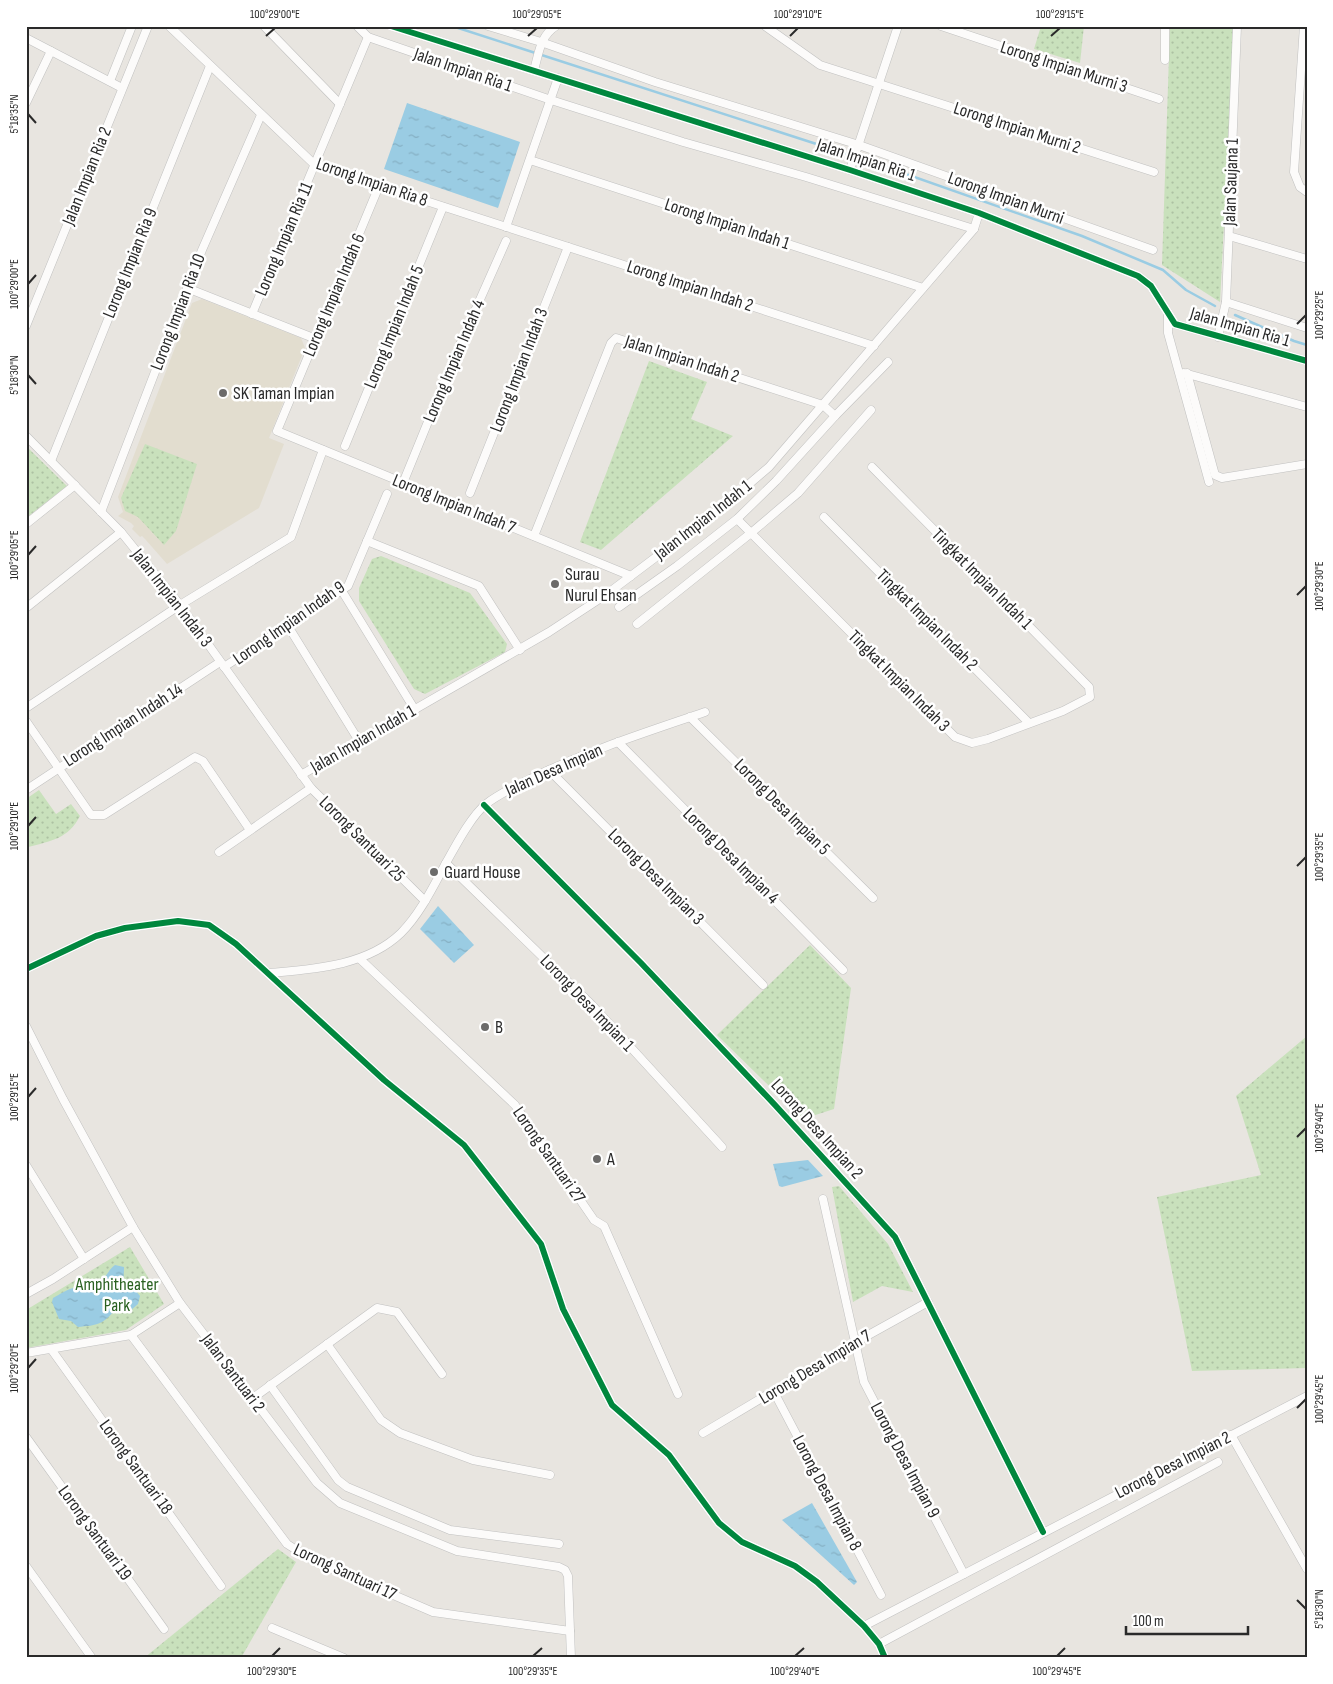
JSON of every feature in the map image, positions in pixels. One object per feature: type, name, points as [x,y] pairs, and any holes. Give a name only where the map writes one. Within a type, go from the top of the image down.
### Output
[{"type":"street","points":[[110,81],[132,26]]},
{"type":"street","name":"Jalan Impian Ria 2","points":[[27,322],[148,26]]},
{"type":"street","name":"Lorong Impian Ria 8","points":[[169,26],[315,165],[506,227]]},
{"type":"street","points":[[264,26],[340,104]]},
{"type":"street","name":"Jalan Impian Ria 1","points":[[357,26],[368,38],[550,100],[974,229]]},
{"type":"street","name":"Jalan Impian Ria 1","points":[[391,26],[850,170],[979,213],[1138,276],[1151,286],[1175,324],[1307,362]]},
{"type":"street","name":"Lorong Impian Murni","points":[[488,26],[858,148],[1153,250]]},
{"type":"street","points":[[534,70],[541,42],[548,31],[556,26]]},
{"type":"street","name":"Lorong Impian Murni 2","points":[[765,26],[820,65],[1154,172]]},
{"type":"street","points":[[850,170],[898,26]]},
{"type":"street","name":"Lorong Impian Murni 3","points":[[941,26],[1160,99]]},
{"type":"street","points":[[1165,26],[1165,60]]},
{"type":"street","name":"Jalan Saujana 1","points":[[1218,337],[1226,302],[1237,26]]},
{"type":"street","points":[[1304,26],[1305,50],[1294,172],[1300,187],[1307,192]]},
{"type":"street","points":[[26,38],[122,88]]},
{"type":"street","name":"Lorong Impian Ria 11","points":[[252,314],[368,38]]},
{"type":"street","points":[[26,103],[51,51]]},
{"type":"street","name":"Lorong Impian Ria 9","points":[[51,461],[210,66]]},
{"type":"street","points":[[506,227],[558,78]]},
{"type":"street","name":"Lorong Impian Ria 10","points":[[101,512],[187,288],[261,115]]},
{"type":"street","name":"Lorong Impian Indah 1","points":[[530,160],[923,288]]},
{"type":"street","name":"Lorong Impian Indah 6","points":[[277,431],[379,186]]},
{"type":"street","name":"Lorong Impian Indah 5","points":[[346,446],[443,207]]},
{"type":"street","name":"Jalan Impian Indah 1","points":[[301,775],[520,650],[607,594],[721,508],[769,468],[974,229],[979,213]]},
{"type":"street","name":"Lorong Impian Indah 2","points":[[506,227],[874,346]]},
{"type":"street","points":[[1229,236],[1307,259]]},
{"type":"street","name":"Lorong Impian Indah 4","points":[[403,483],[454,358],[506,240]]},
{"type":"street","name":"Lorong Impian Indah 3","points":[[470,494],[568,247]]},
{"type":"street","points":[[187,288],[316,339]]},
{"type":"street","points":[[1226,302],[1307,328]]},
{"type":"street","points":[[1168,313],[1168,333],[1216,475],[1222,478],[1307,464]]},
{"type":"street","name":"Jalan Impian Indah 2","points":[[534,536],[611,343],[616,338],[823,405],[835,416]]},
{"type":"street","name":"Jalan Impian Indah 1","points":[[619,607],[677,566],[737,519],[776,481],[835,416],[888,362]]},
{"type":"street","points":[[1183,373],[1307,407]]},
{"type":"street","points":[[1183,373],[1209,482]]},
{"type":"street","points":[[637,624],[798,493],[871,410]]},
{"type":"street","name":"Lorong Impian Indah 7","points":[[277,431],[631,576]]},
{"type":"street","name":"Jalan Impian Indah 3","points":[[26,436],[121,532],[180,605],[301,775]]},
{"type":"street","points":[[26,708],[180,605],[291,537],[323,450]]},
{"type":"street","name":"Tingkat Impian Indah 1","points":[[872,467],[1083,680],[1089,687],[1090,692]]},
{"type":"street","points":[[26,524],[75,485]]},
{"type":"street","name":"Lorong Impian Indah 9","points":[[222,664],[288,626],[348,586],[387,494]]},
{"type":"street","name":"Tingkat Impian Indah 2","points":[[824,517],[1029,723]]},
{"type":"street","name":"Tingkat Impian Indah 3","points":[[737,519],[955,737],[972,743],[1063,711],[1090,697],[1090,692]]},
{"type":"street","points":[[26,608],[121,532]]},
{"type":"street","points":[[367,541],[479,586],[520,650]]},
{"type":"street","points":[[342,591],[415,710]]},
{"type":"street","points":[[288,626],[359,742]]},
{"type":"street","name":"Lorong Impian Indah 14","points":[[26,790],[222,664]]},
{"type":"street","name":"Jalan Desa Impian","points":[[270,973],[309,969],[360,959],[385,945],[400,934],[425,901],[461,836],[484,805],[502,793],[548,770],[618,742],[705,712]]},
{"type":"street","name":"Lorong Desa Impian 5","points":[[690,717],[873,898]]},
{"type":"street","points":[[26,721],[91,815],[104,816],[195,757],[203,761],[250,830]]},
{"type":"street","name":"Lorong Desa Impian 4","points":[[618,742],[843,970]]},
{"type":"street","name":"Lorong Desa Impian 3","points":[[548,770],[763,985]]},
{"type":"street","name":"Lorong Santuari 25","points":[[301,775],[311,788],[425,901]]},
{"type":"street","points":[[219,852],[311,788]]},
{"type":"street","name":"Lorong Desa Impian 2","points":[[484,805],[641,963],[775,1105],[895,1237],[1043,1532]]},
{"type":"street","name":"Lorong Desa Impian 1","points":[[446,863],[592,1005],[722,1147]]},
{"type":"street","points":[[26,969],[96,936],[125,928],[178,921],[209,925],[236,944],[270,973],[384,1080],[464,1145],[542,1244],[563,1309],[612,1405],[669,1455],[719,1523],[742,1542],[794,1566],[817,1582],[864,1626],[879,1644],[885,1658]]},
{"type":"street","name":"Lorong Santuari 27","points":[[360,959],[515,1105],[594,1220],[604,1226],[678,1394]]},
{"type":"street","name":"Jalan Santuari 2","points":[[26,1026],[63,1099],[133,1227],[180,1303],[318,1483],[340,1503],[457,1551],[565,1570],[568,1576],[570,1631]]},
{"type":"street","points":[[26,1165],[84,1259]]},
{"type":"street","name":"Lorong Desa Impian 9","points":[[823,1199],[864,1382],[964,1574]]},
{"type":"street","points":[[26,1294],[53,1279],[133,1227]]},
{"type":"street","name":"Lorong Desa Impian 7","points":[[704,1433],[854,1343],[928,1302]]},
{"type":"street","points":[[26,1353],[131,1335],[180,1303]]},
{"type":"street","points":[[253,1398],[377,1308],[385,1308],[396,1312],[442,1374]]},
{"type":"street","name":"Lorong Santuari 17","points":[[131,1335],[287,1544],[312,1560],[433,1612],[570,1631]]},
{"type":"street","points":[[327,1344],[381,1420],[400,1433],[473,1460],[550,1475]]},
{"type":"street","name":"Lorong Santuari 18","points":[[51,1349],[222,1586]]},
{"type":"street","points":[[270,1385],[338,1480],[347,1487],[450,1530],[559,1544]]},
{"type":"street","name":"Lorong Desa Impian 8","points":[[774,1392],[881,1595]]},
{"type":"street","name":"Lorong Desa Impian 2","points":[[864,1626],[1231,1435],[1305,1399]]},
{"type":"street","points":[[1231,1435],[1307,1569]]},
{"type":"street","name":"Lorong Santuari 19","points":[[26,1437],[164,1629]]},
{"type":"street","points":[[879,1644],[1218,1462]]},
{"type":"street","points":[[26,1566],[92,1658]]},
{"type":"street","points":[[272,1628],[344,1658]]},
{"type":"street","points":[[570,1631],[571,1658]]},
{"type":"shaded area","name":"SK Taman Impian","points":[[202,299],[301,338],[305,348],[269,438],[284,444],[259,508],[167,564],[142,536],[140,537],[132,529],[134,526],[131,523],[118,516],[123,512],[118,497],[192,303]]},
{"type":"green space","points":[[1041,26],[1084,26],[1080,63],[1034,49]]},
{"type":"green space","points":[[1170,26],[1234,26],[1220,302],[1162,265]]},
{"type":"green space","points":[[649,361],[707,382],[691,419],[733,436],[601,550],[580,542]]},
{"type":"green space","points":[[145,444],[197,464],[176,531],[164,545],[138,517],[125,511],[121,498]]},
{"type":"green space","points":[[26,446],[67,486],[26,518]]},
{"type":"green space","points":[[381,556],[470,593],[507,644],[505,652],[425,694],[414,689],[359,601],[359,588],[372,559]]},
{"type":"green space","points":[[39,790],[56,814],[71,804],[80,816],[70,830],[58,838],[28,847],[26,845],[26,799]]},
{"type":"green space","points":[[810,945],[851,988],[834,1109],[803,1119],[717,1035]]},
{"type":"green space","points":[[1307,1036],[1307,1368],[1192,1371],[1157,1197],[1261,1175],[1236,1096]]},
{"type":"green space","points":[[839,1186],[888,1244],[913,1292],[882,1286],[853,1302],[832,1187]]},
{"type":"green space","name":"Amphitheater Park","points":[[130,1247],[164,1304],[126,1330],[26,1348],[26,1310]]},
{"type":"green space","points":[[278,1549],[296,1562],[241,1658],[144,1658]]},
{"type":"water","points":[[407,103],[520,142],[498,208],[384,169]]},
{"type":"water","points":[[438,906],[474,945],[454,963],[420,929]]},
{"type":"water","points":[[808,1160],[823,1176],[782,1187],[779,1186],[773,1164]]},
{"type":"water","points":[[115,1265],[124,1267],[125,1285],[136,1291],[140,1296],[138,1304],[130,1311],[119,1310],[113,1312],[102,1322],[93,1325],[78,1327],[71,1321],[59,1319],[52,1302],[53,1298],[79,1286],[96,1285]]},
{"type":"water","points":[[812,1503],[857,1582],[854,1585],[782,1520]]},
{"type":"waterway","points":[[452,26],[869,161],[1082,236],[1163,270],[1186,290],[1215,306]]},
{"type":"waterway","points":[[1235,315],[1307,345]]},
{"type":"cycle path","points":[[391,26],[850,170],[979,213],[1138,276],[1151,286],[1175,324],[1307,361]]},
{"type":"cycle path","points":[[484,805],[641,963],[775,1105],[895,1237],[1043,1532]]},
{"type":"cycle path","points":[[26,969],[96,936],[125,928],[178,921],[209,925],[236,944],[384,1080],[464,1145],[541,1244],[563,1309],[612,1405],[669,1455],[719,1523],[742,1542],[795,1566],[817,1582],[864,1626],[879,1644],[885,1658]]},
{"type":"place","name":"SK Taman Impian","points":[[223,393]]},
{"type":"place","name":"Surau Nurul Ehsan","points":[[555,584]]},
{"type":"place","name":"Guard House","points":[[434,872]]},
{"type":"place","name":"B","points":[[485,1027]]},
{"type":"place","name":"A","points":[[597,1159]]}]
